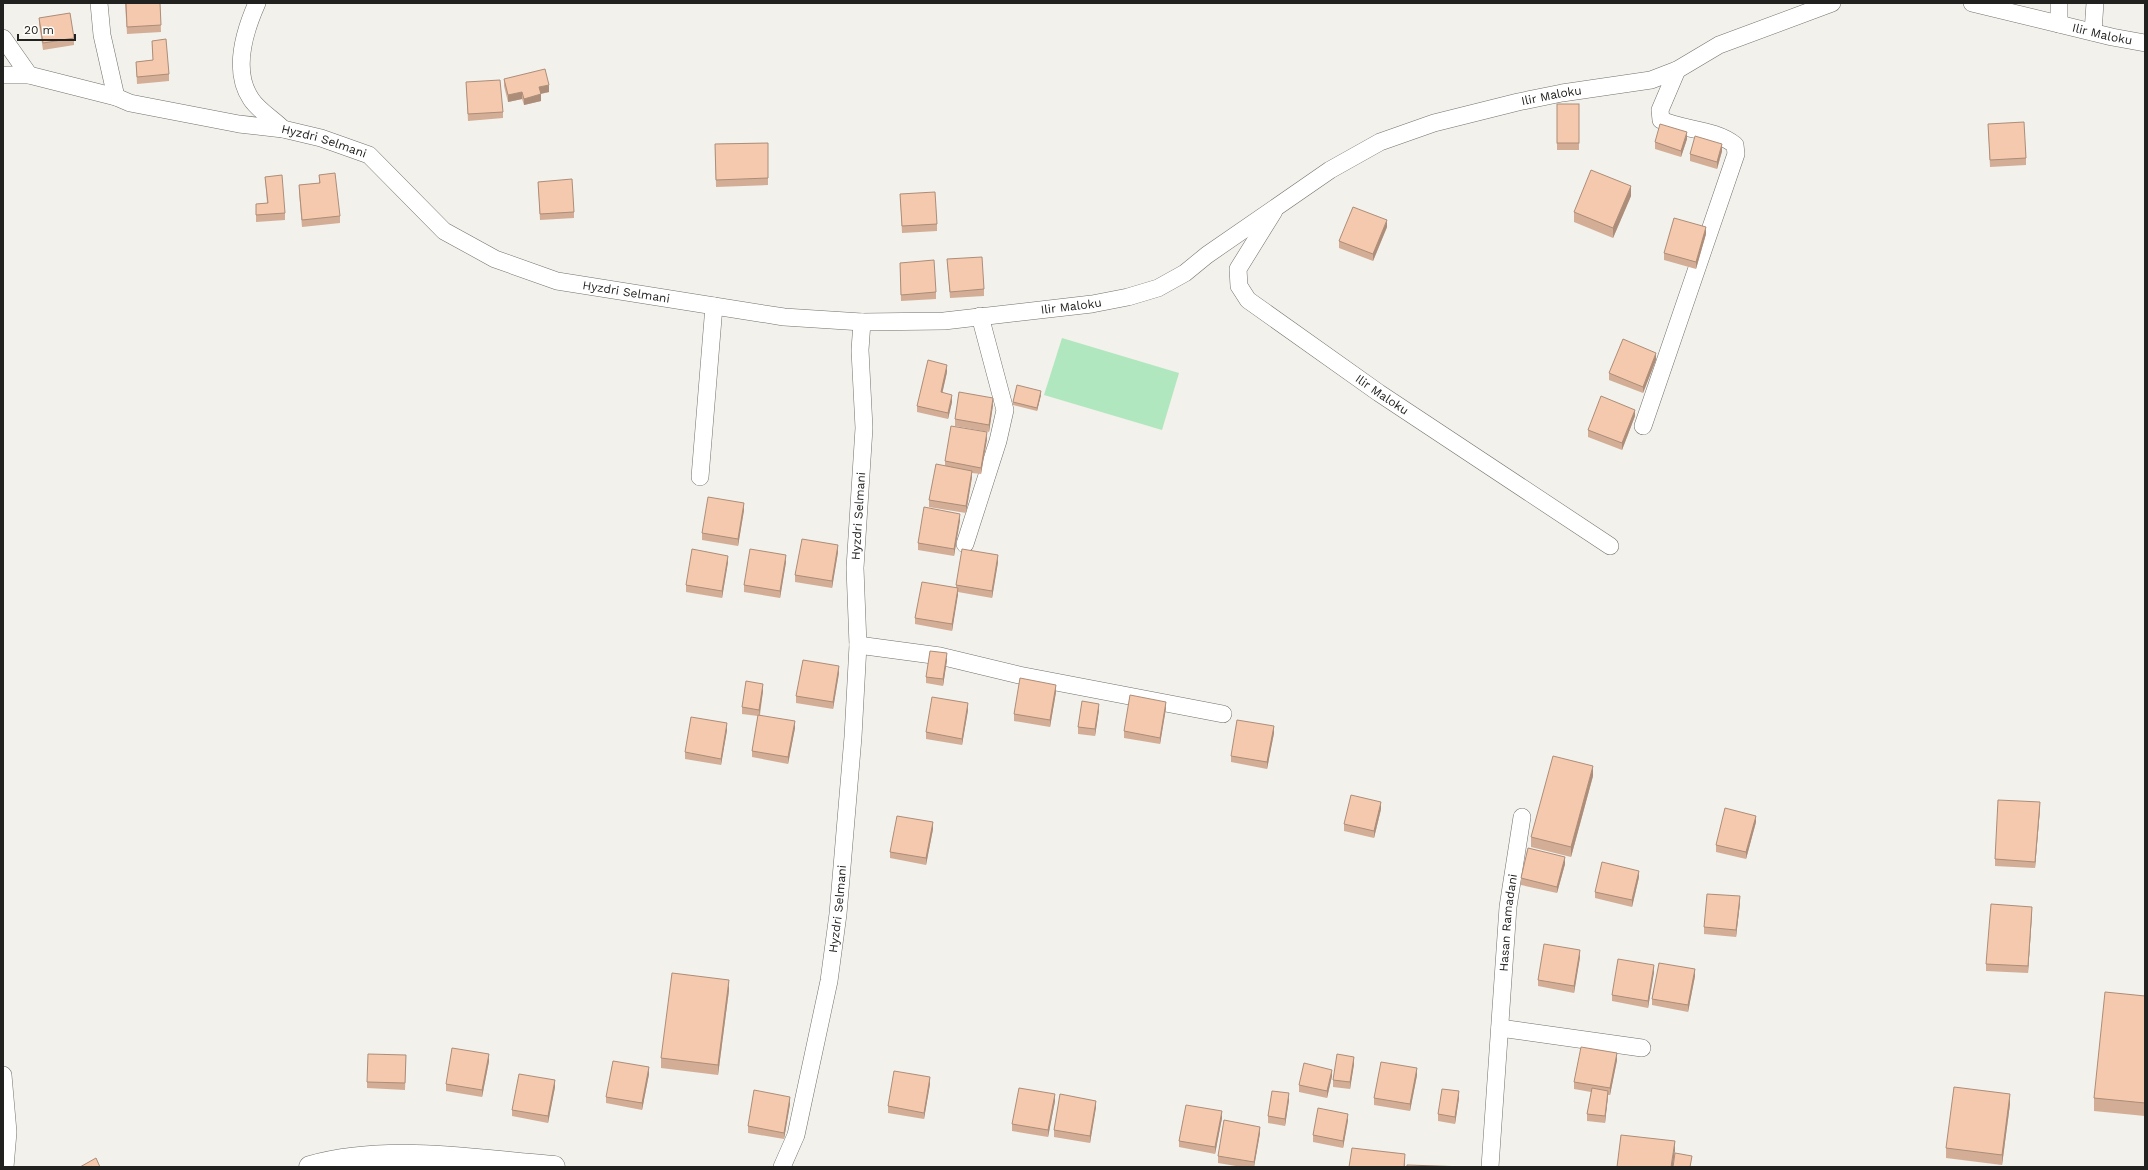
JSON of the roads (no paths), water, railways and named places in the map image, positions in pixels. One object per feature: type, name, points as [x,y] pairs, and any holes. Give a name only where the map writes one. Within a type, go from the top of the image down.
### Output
[{"type":"main road","points":[[310,1167],[353,1159],[382,1157],[439,1158],[554,1167]]},
{"type":"street","points":[[99,3],[102,35],[116,97]]},
{"type":"street","points":[[256,3],[248,23],[242,56],[242,75],[251,99],[283,128]]},
{"type":"street","name":"Ilir Maloku","points":[[862,322],[944,321],[1092,304],[1128,297],[1158,288],[1185,274],[1207,255],[1277,205],[1354,155],[1406,132],[1518,102],[1562,93],[1651,80],[1677,70],[1719,45],[1796,9],[1832,3]]},
{"type":"street","name":"Ilir Maloku","points":[[1972,3],[2145,43]]},
{"type":"street","name":"Ilir Maloku","points":[[2059,3],[2059,24]]},
{"type":"street","points":[[2093,32],[2095,3]]},
{"type":"street","points":[[3,38],[29,75]]},
{"type":"street","points":[[1643,426],[1736,154],[1734,145],[1726,138],[1674,126],[1661,120],[1660,110],[1677,70]]},
{"type":"street","name":"Hyzdri Selmani","points":[[3,75],[29,75],[116,97],[130,103],[239,124],[283,128],[321,138],[369,155],[444,231],[495,259],[557,281],[784,317],[862,322],[860,350],[864,428],[855,568],[858,645],[853,737],[840,890],[829,981],[796,1135],[782,1167]]},
{"type":"street","name":"Ilir Maloku","points":[[1277,205],[1238,269],[1239,286],[1248,300],[1379,393],[1610,546]]},
{"type":"street","points":[[700,477],[714,306]]},
{"type":"street","points":[[965,544],[998,441],[1004,410],[980,316]]},
{"type":"street","points":[[858,645],[940,656],[1019,675],[1223,714]]},
{"type":"street","name":"Hasan Ramadani","points":[[1490,1167],[1508,907],[1522,817]]},
{"type":"street","points":[[1500,1028],[1642,1048]]},
{"type":"street","points":[[3,1074],[8,1132],[5,1167]]}]
